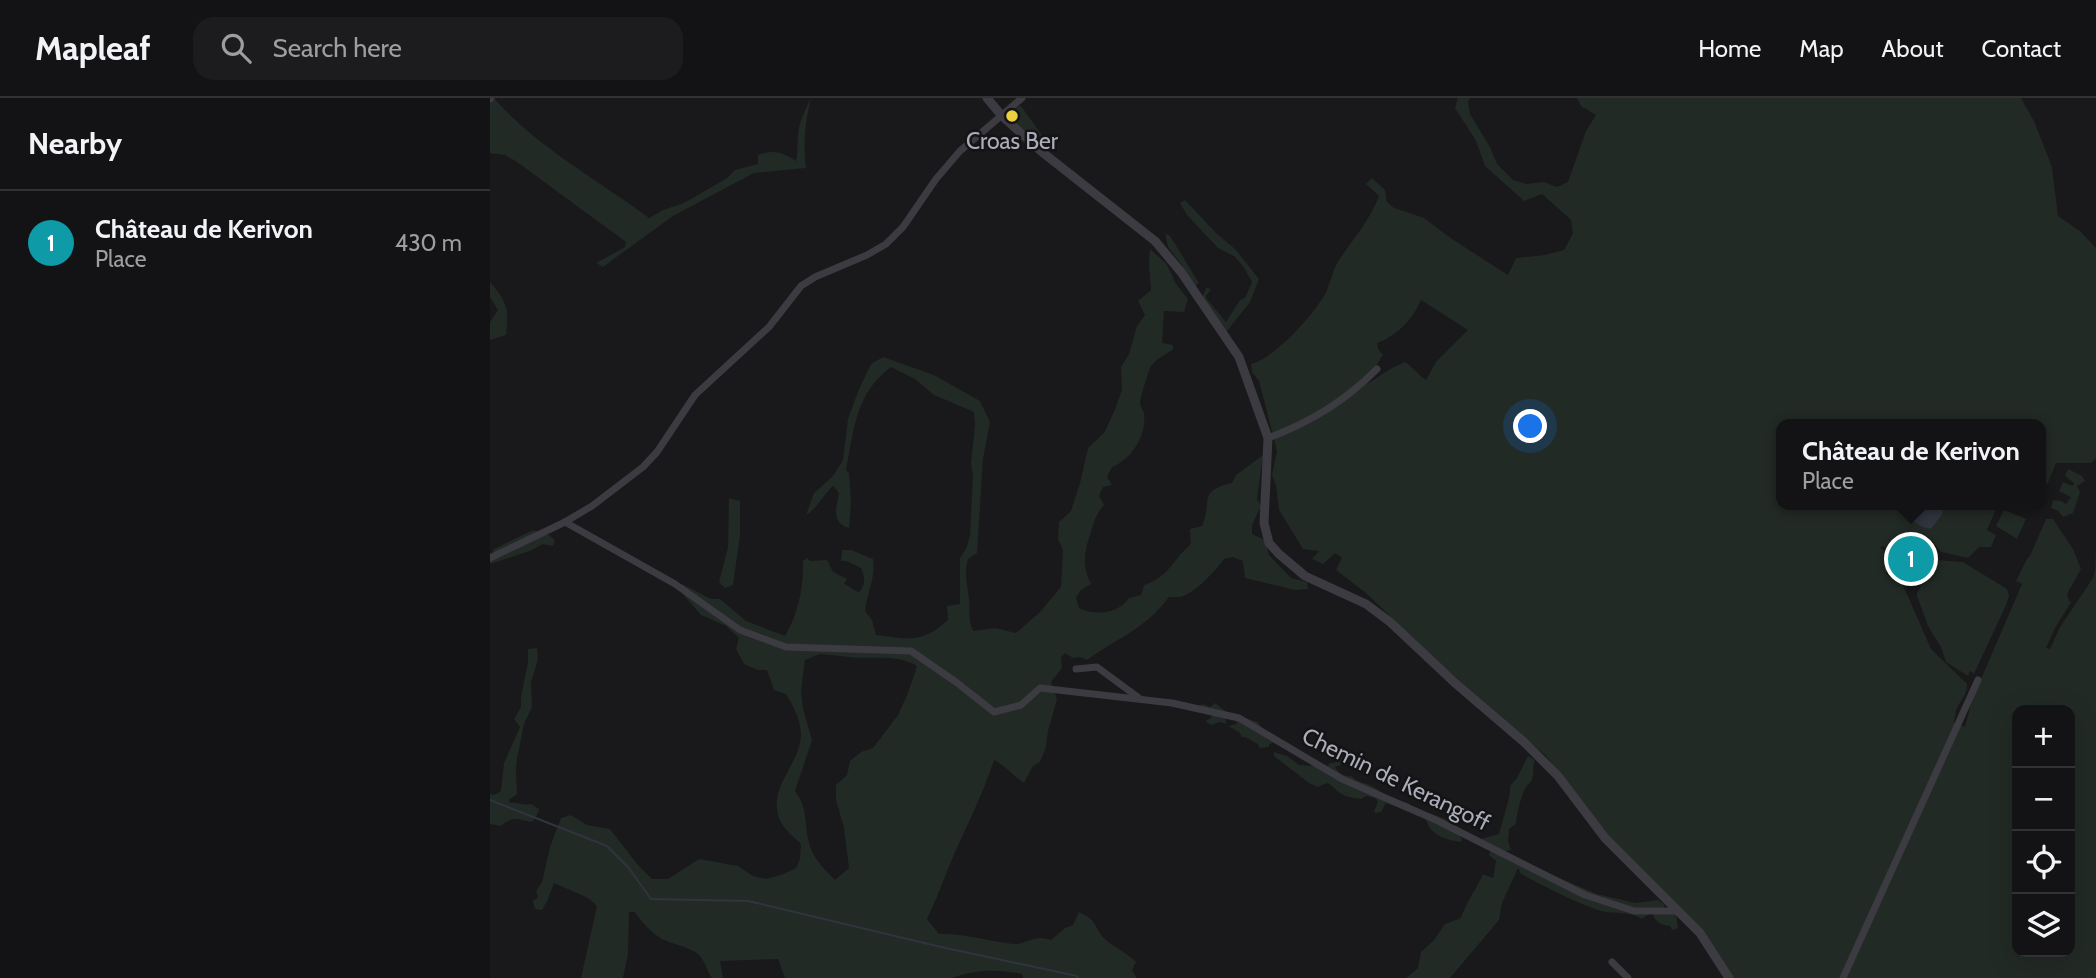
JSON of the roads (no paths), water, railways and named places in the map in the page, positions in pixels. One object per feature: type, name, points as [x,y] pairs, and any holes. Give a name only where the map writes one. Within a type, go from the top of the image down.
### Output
[{"type":"street","points":[[986,98],[1042,152],[1143,230],[1165,252],[1239,357],[1268,438],[1264,523],[1269,543],[1305,576],[1366,604],[1390,622],[1524,742],[1558,775],[1605,838],[1700,933],[1729,978]]},
{"type":"street","points":[[490,558],[592,506],[643,467],[657,452],[695,395],[769,327],[800,286],[815,276],[867,255],[894,237],[945,167],[982,131],[1022,98]]},
{"type":"street","points":[[1268,438],[1298,427],[1343,399],[1377,369]]},
{"type":"street","name":"Chemin de Kerangoff","points":[[565,522],[675,584],[740,630],[786,647],[911,652],[994,712],[1021,705],[1040,688],[1172,703],[1239,719],[1342,779],[1436,820],[1585,895],[1634,911],[1678,911]]},
{"type":"street","points":[[1076,669],[1097,667],[1139,699]]},
{"type":"street","points":[[1843,978],[1979,680]]},
{"type":"street","points":[[1612,962],[1628,978]]},
{"type":"waterway","points":[[490,800],[607,846],[628,867],[651,899],[748,901],[1078,978]]},
{"type":"place","name":"Croas Ber","points":[[1012,116]]},
{"type":"place","name":"Château de Kerivon","points":[[1911,559]]}]
